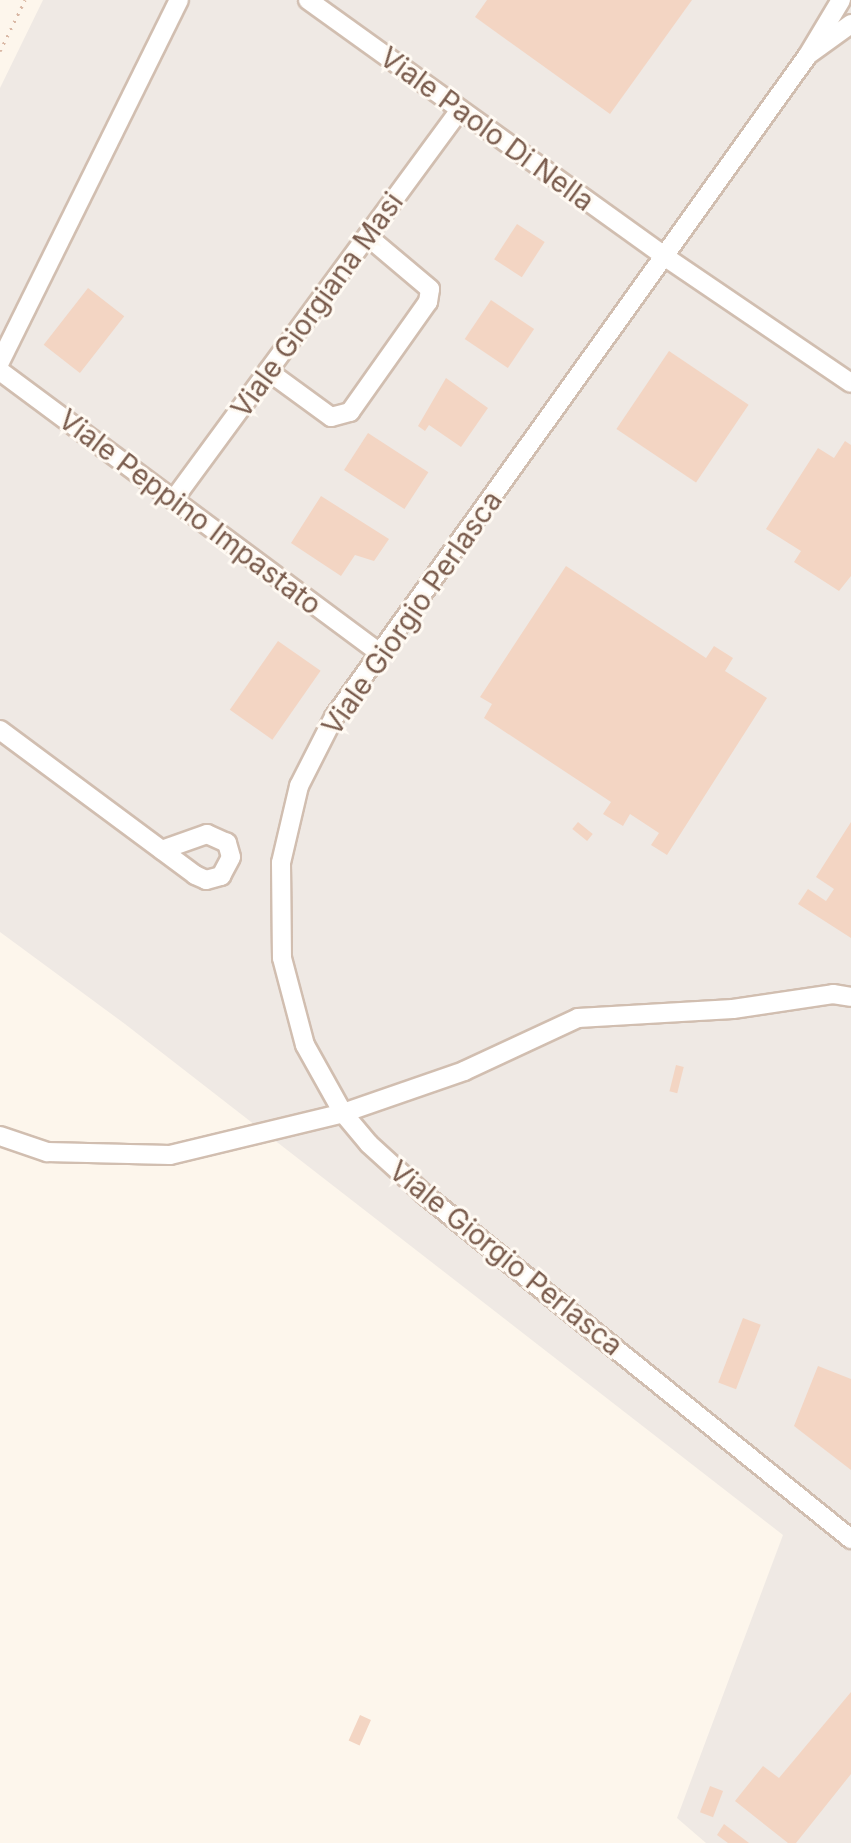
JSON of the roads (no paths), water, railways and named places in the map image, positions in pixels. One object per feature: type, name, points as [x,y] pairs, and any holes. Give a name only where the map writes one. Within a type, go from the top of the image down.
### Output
[{"type":"street","points":[[0,362],[179,0]]},
{"type":"street","name":"Viale Paolo Di Nella","points":[[308,0],[667,258],[851,383]]},
{"type":"street","name":"Viale Giorgio Perlasca","points":[[841,0],[808,55],[667,258],[334,717],[299,786],[281,863],[286,972],[305,1045],[343,1113],[425,1195],[851,1539]]},
{"type":"street","name":"Viale Giorgio Perlasca","points":[[808,55],[851,24]]},
{"type":"street","name":"Viale Giorgiana Masi","points":[[174,499],[460,110]]},
{"type":"street","points":[[268,371],[331,417],[350,412],[428,302],[430,289],[367,236]]},
{"type":"street","name":"Viale Peppino Impastato","points":[[0,371],[380,653]]},
{"type":"street","points":[[0,730],[162,850]]},
{"type":"street","points":[[0,1136],[47,1152],[170,1155],[343,1113],[464,1071],[578,1018],[733,1009],[833,994],[851,997]]}]
